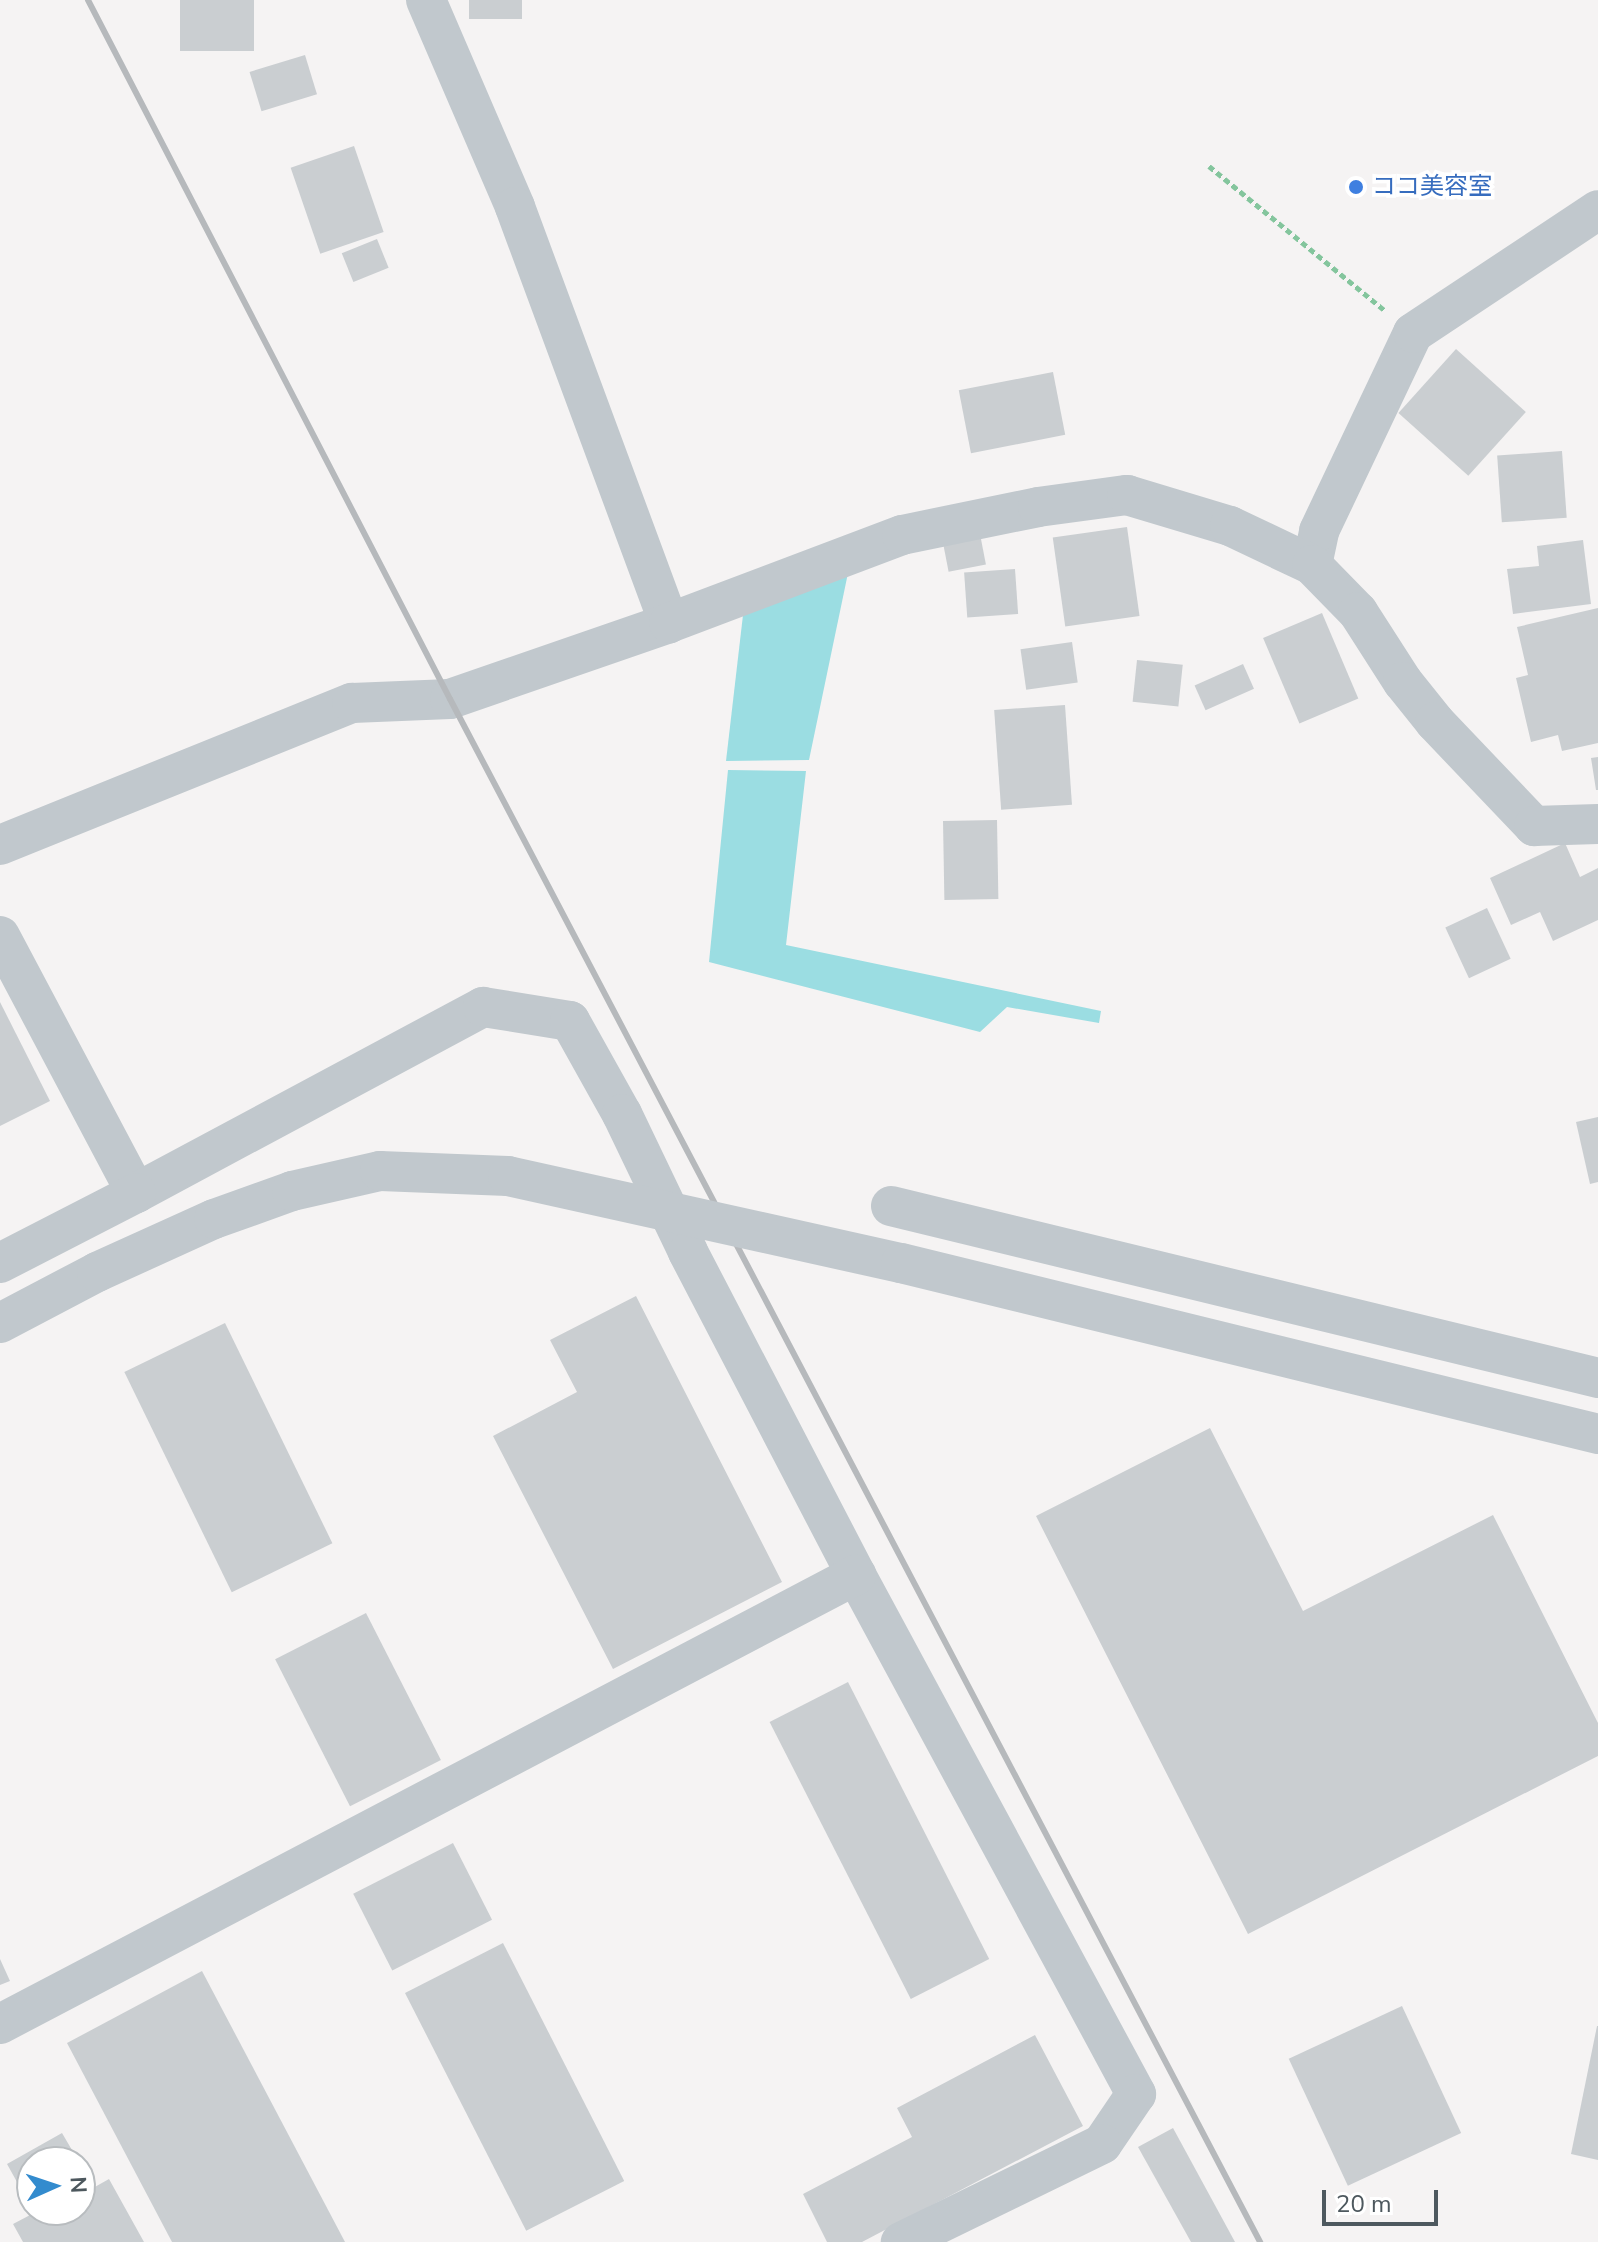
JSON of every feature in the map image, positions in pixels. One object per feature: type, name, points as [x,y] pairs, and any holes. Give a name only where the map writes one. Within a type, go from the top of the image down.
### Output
[{"type":"street","points":[[426,0],[515,207],[669,623]]},
{"type":"street","points":[[1312,565],[1319,531],[1413,333],[1598,210]]},
{"type":"street","points":[[0,845],[352,703],[450,699],[669,623],[902,535],[1038,507],[1127,495],[1230,526],[1312,565],[1358,612],[1403,682],[1435,722],[1534,826],[1598,824]]},
{"type":"street","points":[[0,936],[136,1193]]},
{"type":"street","points":[[0,1263],[483,1007],[570,1021],[622,1114],[688,1252],[856,1575],[1136,2094],[1102,2144],[901,2242]]},
{"type":"street","points":[[0,1323],[97,1272],[184,1232],[292,1191],[380,1171],[508,1176],[901,1263],[1598,1434]]},
{"type":"street","points":[[891,1206],[1598,1378]]},
{"type":"street","points":[[0,2024],[856,1575]]},
{"type":"path","points":[[1209,166],[1413,333]]},
{"type":"water","points":[[848,573],[809,760],[726,761],[743,615]]},
{"type":"water","points":[[728,770],[806,771],[786,945],[1101,1011],[1099,1023],[1007,1007],[980,1032],[709,962]]},
{"type":"building","points":[[180,0],[254,0],[254,51],[180,51]]},
{"type":"building","points":[[469,0],[522,0],[522,19],[469,19]]},
{"type":"building","points":[[305,55],[317,94],[262,111],[250,72]]},
{"type":"building","points":[[354,146],[384,232],[320,254],[291,168]]},
{"type":"building","points":[[377,239],[389,268],[353,282],[342,253]]},
{"type":"building","points":[[1456,349],[1526,412],[1468,476],[1398,413]]},
{"type":"building","points":[[1053,372],[1065,435],[971,453],[959,390]]},
{"type":"building","points":[[1562,451],[1567,518],[1502,522],[1497,456]]},
{"type":"building","points":[[1127,527],[1140,616],[1065,627],[1053,537]]},
{"type":"building","points":[[980,534],[986,564],[949,572],[943,541]]},
{"type":"building","points":[[1583,540],[1591,604],[1513,614],[1507,569],[1539,566],[1537,546]]},
{"type":"building","points":[[1015,569],[1018,614],[967,617],[964,573]]},
{"type":"building","points":[[1598,608],[1598,743],[1562,751],[1558,735],[1531,742],[1516,678],[1528,675],[1517,627]]},
{"type":"building","points":[[1322,613],[1358,699],[1299,724],[1263,638]]},
{"type":"building","points":[[1072,642],[1078,683],[1026,690],[1021,649]]},
{"type":"building","points":[[1137,660],[1183,665],[1178,707],[1133,702]]},
{"type":"building","points":[[1243,664],[1254,689],[1206,710],[1195,686]]},
{"type":"building","points":[[1065,705],[1072,805],[1001,810],[994,710]]},
{"type":"building","points":[[1598,757],[1598,790],[1596,790],[1591,758]]},
{"type":"building","points":[[997,820],[998,899],[944,900],[943,821]]},
{"type":"building","points":[[1565,843],[1580,877],[1598,868],[1598,920],[1553,941],[1540,912],[1511,925],[1490,878]]},
{"type":"building","points":[[1487,908],[1511,959],[1469,978],[1445,927]]},
{"type":"building","points":[[0,1002],[50,1101],[0,1126]]},
{"type":"building","points":[[1598,1117],[1598,1182],[1590,1184],[1576,1122]]},
{"type":"building","points":[[636,1296],[782,1582],[613,1669],[493,1436],[577,1392],[550,1340]]},
{"type":"building","points":[[225,1323],[332,1543],[232,1592],[124,1372]]},
{"type":"building","points":[[1210,1428],[1303,1611],[1493,1515],[1598,1723],[1598,1756],[1248,1934],[1036,1516]]},
{"type":"building","points":[[366,1613],[441,1760],[350,1806],[275,1659]]},
{"type":"building","points":[[848,1682],[989,1959],[911,1999],[770,1722]]},
{"type":"building","points":[[453,1843],[492,1920],[392,1970],[353,1894]]},
{"type":"building","points":[[503,1943],[624,2181],[526,2231],[405,1993]]},
{"type":"building","points":[[0,1959],[10,1981],[0,1985]]},
{"type":"building","points":[[202,1971],[345,2242],[172,2242],[67,2043]]},
{"type":"building","points":[[1402,2006],[1461,2133],[1348,2186],[1289,2059]]},
{"type":"building","points":[[1598,2026],[1598,2160],[1571,2154]]},
{"type":"building","points":[[1035,2035],[1083,2126],[862,2242],[827,2242],[803,2194],[912,2137],[897,2108]]},
{"type":"building","points":[[1173,2128],[1235,2242],[1191,2242],[1138,2147]]},
{"type":"building","points":[[62,2133],[70,2146],[39,2146]]},
{"type":"building","points":[[16,2159],[16,2180],[7,2164]]},
{"type":"building","points":[[109,2179],[144,2242],[23,2242],[13,2224],[96,2226],[96,2186]]},
{"type":"railway","points":[[88,0],[450,699],[1260,2242]]},
{"type":"place","name":"ココ美容室","points":[[1356,187]]}]
